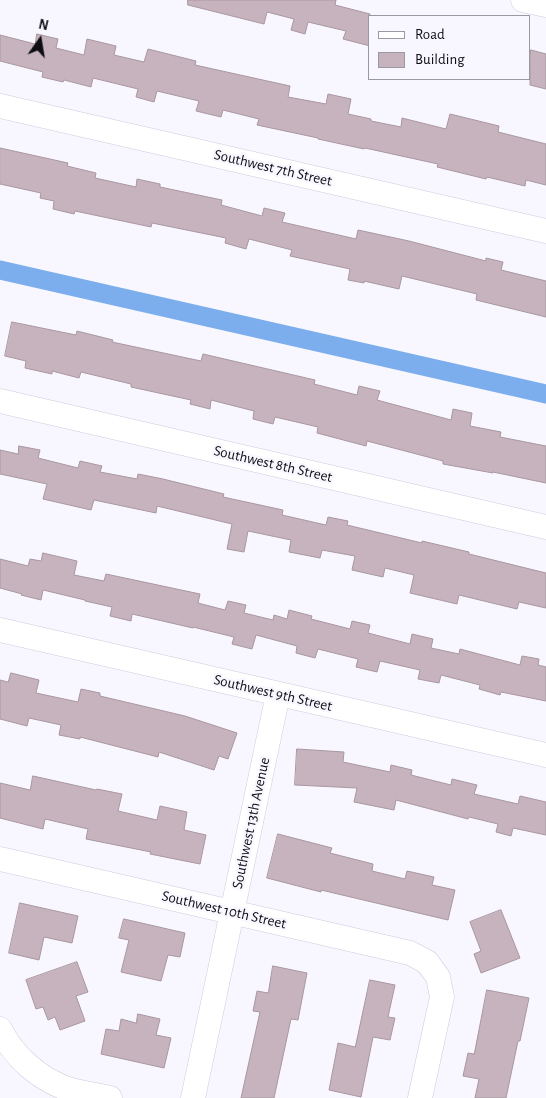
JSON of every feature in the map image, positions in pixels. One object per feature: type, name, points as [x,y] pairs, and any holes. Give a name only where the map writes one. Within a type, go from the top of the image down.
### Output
[{"type":"street","points":[[523,0],[546,5]]},
{"type":"street","name":"Southwest 7th Street","points":[[0,106],[546,231]]},
{"type":"street","name":"Southwest 8th Street","points":[[0,401],[546,527]]},
{"type":"street","name":"Southwest 9th Street","points":[[0,630],[546,755]]},
{"type":"street","name":"Southwest 13th Avenue","points":[[193,1098],[278,694]]},
{"type":"street","name":"Southwest 10th Street","points":[[0,859],[410,953],[427,962],[438,977],[442,997],[420,1098]]},
{"type":"street","points":[[0,1029],[15,1052],[30,1068],[49,1080],[69,1089],[110,1098]]},
{"type":"building","points":[[188,0],[336,0],[335,5],[370,14],[368,15],[368,45],[343,39],[346,31],[308,22],[305,34],[291,30],[294,19],[267,12],[264,24],[188,5]]},
{"type":"building","points":[[37,34],[58,39],[56,48],[84,55],[87,39],[116,46],[114,55],[144,62],[148,49],[196,61],[195,65],[290,86],[288,97],[326,104],[328,94],[351,99],[348,114],[401,127],[402,118],[446,129],[450,114],[499,126],[498,132],[546,144],[546,185],[526,180],[525,186],[487,177],[486,179],[437,167],[438,164],[257,125],[259,119],[223,110],[221,117],[196,111],[199,101],[157,91],[154,102],[136,97],[138,89],[93,78],[91,87],[64,80],[63,82],[42,77],[43,72],[0,61],[0,35],[35,44]]},
{"type":"building","points":[[531,50],[546,54],[546,89],[530,85]]},
{"type":"building","points":[[0,148],[68,163],[67,166],[96,173],[95,178],[136,187],[137,179],[160,184],[160,187],[222,200],[221,205],[262,216],[264,208],[285,213],[282,222],[356,239],[358,230],[486,261],[486,258],[503,262],[501,270],[546,281],[546,317],[476,300],[477,294],[402,276],[399,289],[364,281],[364,283],[348,280],[350,269],[290,256],[292,250],[249,239],[246,249],[225,243],[226,238],[152,223],[151,227],[75,211],[74,214],[53,209],[54,201],[40,198],[41,193],[0,184]]},
{"type":"building","points":[[12,322],[76,335],[77,331],[113,340],[112,342],[201,361],[203,354],[315,380],[314,384],[357,395],[359,386],[380,391],[377,400],[451,420],[453,409],[472,413],[470,426],[501,432],[500,437],[546,446],[546,483],[443,464],[443,461],[367,441],[366,446],[317,433],[318,427],[275,417],[273,424],[253,419],[254,411],[211,400],[210,409],[190,404],[191,400],[131,387],[131,384],[81,372],[79,378],[52,371],[52,374],[25,368],[26,361],[5,356]]},
{"type":"building","points":[[19,446],[40,450],[38,458],[78,468],[80,461],[102,466],[100,472],[137,479],[138,474],[163,479],[224,494],[223,497],[283,510],[282,515],[326,525],[328,517],[348,521],[347,525],[469,552],[469,554],[546,573],[546,608],[519,602],[517,609],[459,595],[457,604],[410,593],[414,575],[385,568],[383,577],[352,570],[355,556],[322,550],[320,558],[289,552],[291,540],[248,531],[244,552],[227,549],[232,524],[157,506],[156,513],[94,500],[91,510],[43,499],[47,484],[0,474],[0,450],[18,454]]},
{"type":"building","points":[[43,553],[77,561],[74,575],[104,581],[106,574],[200,594],[198,603],[225,610],[228,601],[246,605],[244,613],[273,620],[274,615],[287,619],[289,610],[312,616],[311,619],[350,629],[352,621],[370,625],[368,633],[410,644],[412,634],[433,639],[431,648],[459,654],[460,649],[520,665],[522,656],[539,659],[538,665],[546,667],[546,701],[501,692],[500,695],[479,689],[480,685],[441,675],[439,683],[418,679],[420,670],[380,661],[377,672],[356,667],[358,659],[318,649],[315,658],[296,653],[297,646],[256,635],[252,649],[232,644],[234,637],[193,627],[132,614],[131,621],[110,616],[112,607],[85,600],[43,590],[41,600],[0,588],[0,559],[28,566],[30,559],[41,561]]},
{"type":"building","points":[[11,673],[39,680],[36,693],[78,702],[81,689],[100,693],[100,696],[185,716],[237,733],[228,759],[219,756],[214,770],[159,752],[158,757],[80,737],[80,739],[59,735],[61,725],[29,718],[27,726],[0,719],[0,680],[8,682]]},
{"type":"building","points":[[297,749],[344,752],[343,762],[390,772],[391,765],[412,770],[411,775],[451,785],[452,779],[477,785],[474,794],[518,804],[520,796],[546,802],[546,835],[513,828],[511,836],[496,832],[498,824],[469,817],[468,819],[396,800],[394,810],[354,802],[357,788],[295,785]]},
{"type":"building","points":[[33,776],[122,794],[118,811],[157,820],[160,806],[187,812],[184,830],[206,835],[200,864],[86,839],[88,829],[45,819],[43,829],[0,818],[0,783],[30,790]]},
{"type":"building","points":[[278,834],[332,848],[330,853],[373,864],[372,871],[405,879],[407,871],[434,877],[432,885],[455,890],[448,920],[267,878]]},
{"type":"building","points":[[20,903],[78,916],[72,943],[44,937],[39,960],[9,953]]},
{"type":"building","points":[[501,910],[520,958],[481,973],[474,954],[481,951],[470,922]]},
{"type":"building","points":[[124,919],[185,933],[180,957],[168,955],[161,981],[121,972],[129,940],[119,938]]},
{"type":"building","points":[[77,962],[88,992],[76,996],[85,1021],[60,1030],[55,1017],[48,1020],[43,1007],[36,1009],[26,980]]},
{"type":"building","points":[[273,966],[307,973],[298,1020],[291,1019],[274,1098],[241,1098],[260,1012],[253,1011],[257,991],[268,993]]},
{"type":"building","points":[[370,980],[395,985],[388,1017],[395,1018],[390,1040],[373,1037],[361,1097],[329,1090],[338,1043],[355,1047]]},
{"type":"building","points":[[487,990],[529,998],[506,1098],[475,1098],[479,1079],[463,1076],[468,1053],[474,1054]]},
{"type":"building","points":[[138,1014],[160,1019],[156,1035],[171,1038],[164,1068],[101,1054],[106,1029],[119,1031],[121,1019],[136,1023]]},
{"type":"waterway","points":[[0,270],[546,394]]}]
